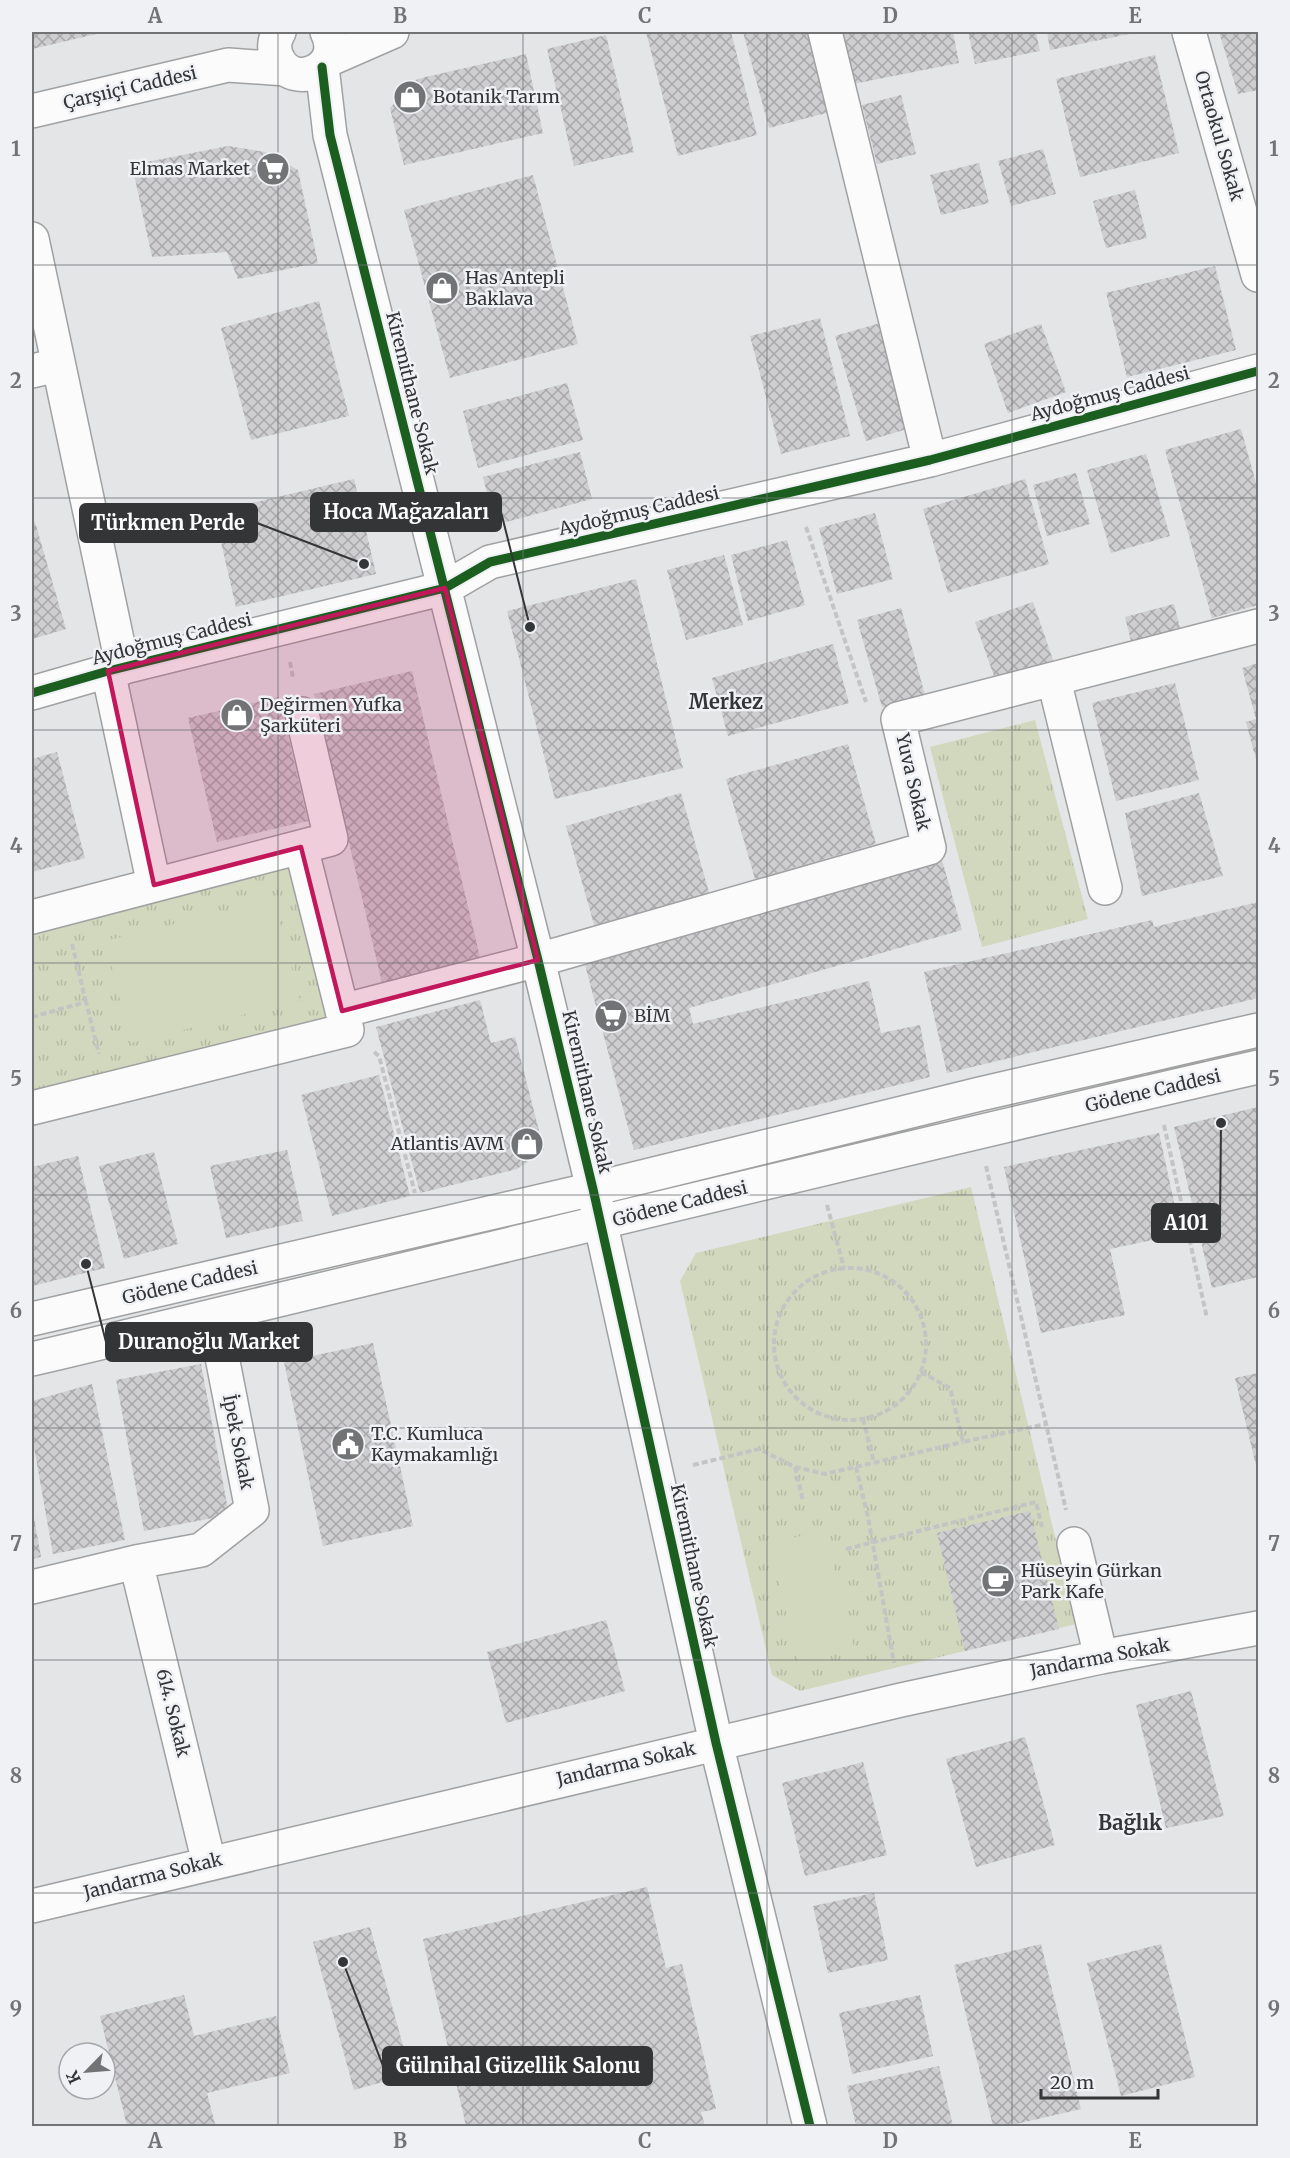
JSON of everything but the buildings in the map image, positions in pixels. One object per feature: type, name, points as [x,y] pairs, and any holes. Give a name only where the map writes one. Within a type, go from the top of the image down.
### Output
[{"type":"street","name":"Çarşıiçi Caddesi","points":[[32,111],[228,65],[312,60],[392,32]]},
{"type":"street","points":[[825,32],[930,460]]},
{"type":"street","name":"Ortaokul Sokak","points":[[1189,32],[1258,275]]},
{"type":"street","name":"Çarşıiçi Caddesi","points":[[228,65],[278,33]]},
{"type":"street","name":"Kiremithane Sokak","points":[[278,33],[275,54],[279,63],[312,60],[538,960],[601,1224],[716,1743],[810,2127]]},
{"type":"street","points":[[32,239],[45,368],[116,670],[154,885]]},
{"type":"street","name":"Aydoğmuş Caddesi","points":[[32,693],[445,588],[490,562],[930,460],[1258,371]]},
{"type":"street","name":"Yuva Sokak","points":[[538,960],[929,848],[898,719],[1258,626]]},
{"type":"street","points":[[1054,680],[1105,888]]},
{"type":"street","points":[[32,917],[331,839],[302,714]]},
{"type":"street","points":[[301,847],[344,1021]]},
{"type":"street","points":[[32,1108],[108,1089],[344,1021],[538,960]]},
{"type":"street","name":"Gödene Caddesi","points":[[32,1319],[593,1189],[980,1094],[1258,1030]]},
{"type":"street","name":"Gödene Caddesi","points":[[32,1359],[601,1224],[978,1131],[1258,1067]]},
{"type":"street","name":"İpek Sokak","points":[[32,1587],[136,1562],[201,1550],[252,1510],[213,1316]]},
{"type":"street","points":[[1074,1544],[1101,1657]]},
{"type":"street","name":"614. Sokak","points":[[136,1562],[209,1863]]},
{"type":"street","name":"Jandarma Sokak","points":[[32,1906],[901,1700],[1101,1657],[1258,1628]]},
{"type":"path","points":[[794,492],[874,725],[898,719]]},
{"type":"path","points":[[282,629],[302,714]]},
{"type":"path","points":[[64,909],[108,1089]]},
{"type":"path","points":[[32,1017],[86,1002]]},
{"type":"path","points":[[344,1021],[379,1056],[425,1228]]},
{"type":"path","points":[[1156,1090],[1207,1318]]},
{"type":"path","points":[[846,1549],[1036,1502],[1047,1550],[1074,1544],[978,1131]]},
{"type":"path","points":[[818,1170],[843,1268]]},
{"type":"path","points":[[861,1267],[886,1275],[906,1290],[920,1310],[927,1334],[926,1359],[917,1382],[902,1401],[882,1414],[863,1419],[833,1419],[809,1409],[790,1392],[778,1368],[773,1342],[778,1317],[791,1294],[811,1277],[835,1268],[843,1268],[861,1267]]},
{"type":"path","points":[[921,1372],[950,1388],[963,1442]]},
{"type":"path","points":[[863,1419],[874,1463]]},
{"type":"path","points":[[657,1474],[759,1449],[795,1467],[825,1474],[1046,1424]]},
{"type":"path","points":[[795,1467],[803,1502]]},
{"type":"path","points":[[856,1467],[873,1542],[901,1700]]},
{"type":"highlighted area","points":[[445,588],[538,960],[342,1011],[301,847],[154,885],[108,671]]},
{"type":"green space","points":[[1035,720],[1088,919],[982,947],[930,747]]},
{"type":"green space","points":[[301,847],[347,1030],[32,1108],[32,917]]},
{"type":"green space","points":[[274,899],[300,1000],[131,1043],[105,941]]},
{"type":"green space","points":[[971,1187],[1076,1624],[800,1691],[772,1675],[680,1281],[696,1253]]},
{"type":"green space","points":[[824,1530],[854,1647],[799,1661],[769,1544]]},
{"type":"cycle path","points":[[322,67],[330,135],[538,960],[593,1189],[716,1743],[810,2126]]},
{"type":"cycle path","points":[[32,693],[108,671],[445,588],[490,562],[930,460],[1258,371]]},
{"type":"place","name":"Botanik Tarım","points":[[410,97]]},
{"type":"place","name":"Elmas Market","points":[[273,169]]},
{"type":"place","name":"Has Antepli Baklava","points":[[442,288]]},
{"type":"place","name":"Türkmen Perde","points":[[364,564]]},
{"type":"place","name":"Hoca Mağazaları","points":[[530,627]]},
{"type":"place","name":"Değirmen Yufka Şarküteri","points":[[237,715]]},
{"type":"place","name":"BİM","points":[[611,1016]]},
{"type":"place","name":"A101","points":[[1221,1123]]},
{"type":"place","name":"Atlantis AVM","points":[[527,1144]]},
{"type":"place","name":"Duranoğlu Market","points":[[86,1264]]},
{"type":"place","name":"T.C. Kumluca Kaymakamlığı","points":[[348,1444]]},
{"type":"place","name":"Hüseyin Gürkan Park Kafe","points":[[998,1581]]},
{"type":"place","name":"Gülnihal Güzellik Salonu","points":[[343,1962]]},
{"type":"district","name":"Merkez","points":[[726,702]]},
{"type":"district","name":"Bağlık","points":[[1130,1823]]}]
